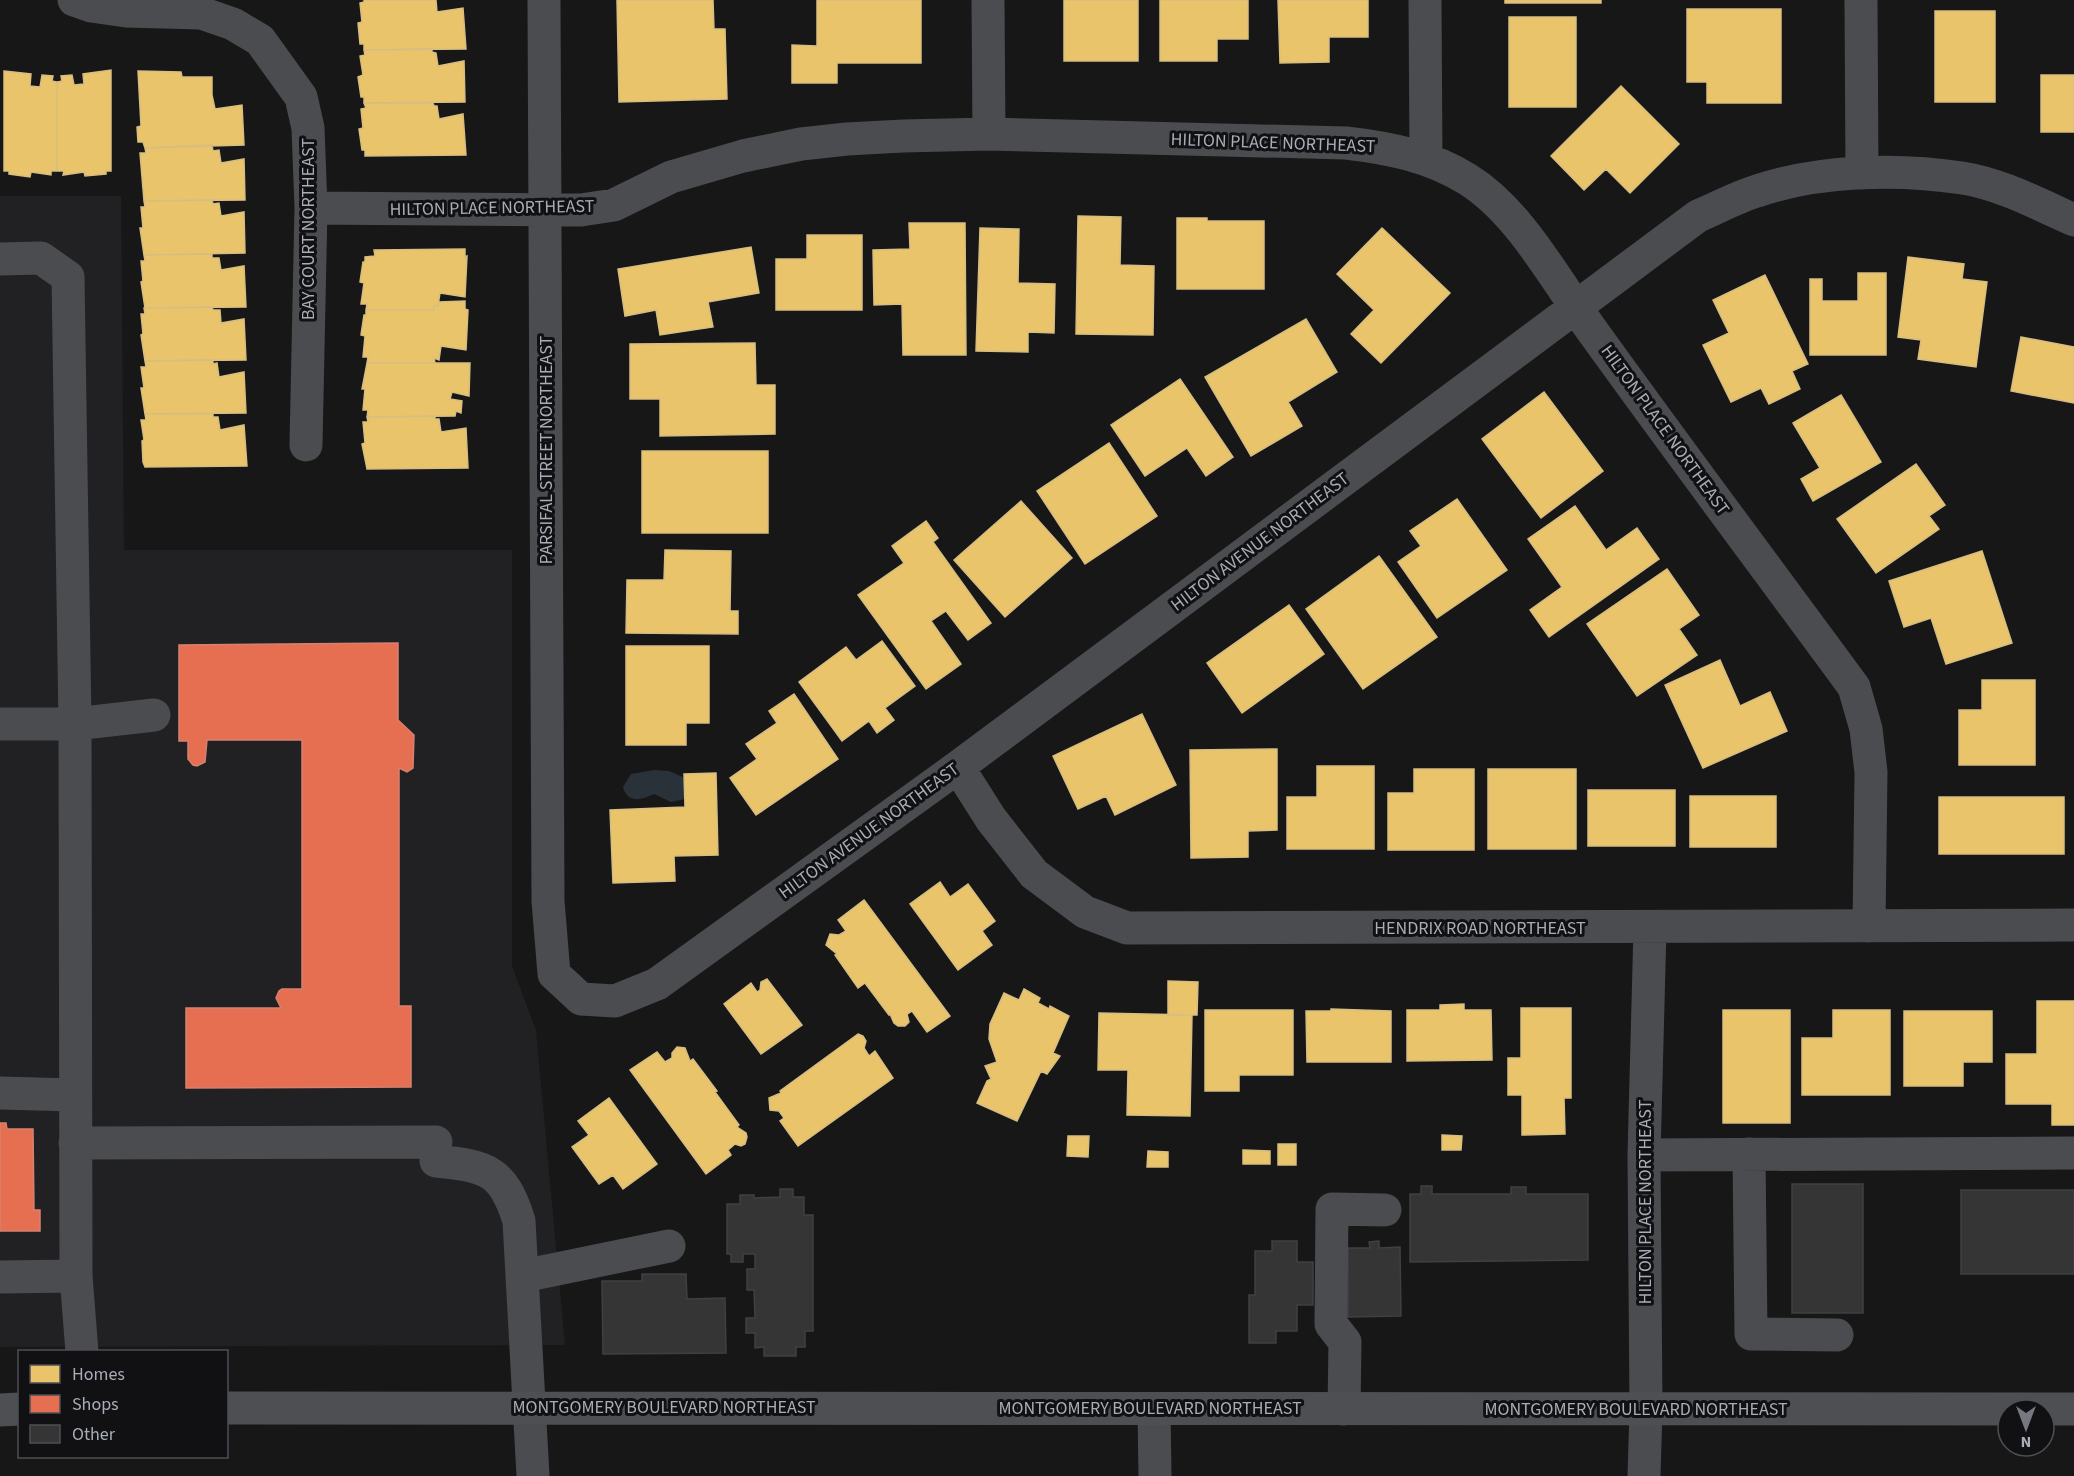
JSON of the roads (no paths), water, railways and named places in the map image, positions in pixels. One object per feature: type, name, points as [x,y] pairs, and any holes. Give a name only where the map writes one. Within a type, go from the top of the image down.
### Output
[{"type":"main road","name":"MONTGOMERY BOULEVARD NORTHEAST","points":[[228,1408],[2074,1408]]},
{"type":"main road","points":[[0,1410],[18,1409]]},
{"type":"street","name":"BAY COURT NORTHEAST","points":[[74,0],[91,6],[126,11],[201,14],[233,24],[260,40],[301,97],[308,128],[311,208],[306,445]]},
{"type":"street","name":"PARSIFAL STREET NORTHEAST","points":[[544,0],[548,901]]},
{"type":"street","points":[[988,0],[989,134]]},
{"type":"street","points":[[1425,0],[1426,159]]},
{"type":"street","points":[[1860,0],[1862,173]]},
{"type":"street","name":"HILTON PLACE NORTHEAST","points":[[311,208],[580,210],[614,205],[671,177],[743,156],[801,144],[903,136],[989,134],[1346,143],[1383,148],[1426,159],[1468,179],[1503,207],[1531,241],[1575,308],[1854,687],[1866,729],[1871,772],[1869,926]]},
{"type":"street","name":"HILTON AVENUE NORTHEAST","points":[[548,901],[554,974],[580,999],[615,1001],[657,984],[958,767],[1698,216],[1756,191],[1804,178],[1862,173],[1905,173],[1963,178],[2017,194],[2074,220]]},
{"type":"street","points":[[0,259],[41,258],[68,277],[75,724],[76,1276],[82,1350]]},
{"type":"street","points":[[0,724],[75,724],[154,715]]},
{"type":"street","name":"HENDRIX ROAD NORTHEAST","points":[[958,767],[991,819],[1034,874],[1085,912],[1127,928],[2074,925]]},
{"type":"street","name":"HILTON PLACE NORTHEAST","points":[[1644,1476],[1646,1408],[1644,1155],[1650,928]]},
{"type":"street","points":[[0,1093],[74,1095]]},
{"type":"street","points":[[75,1143],[436,1152],[486,1170],[501,1181],[513,1201],[519,1221],[534,1476]]},
{"type":"street","points":[[1644,1155],[2074,1153]]},
{"type":"street","points":[[1749,1154],[1751,1334],[1837,1335]]},
{"type":"street","points":[[1344,1408],[1345,1342],[1331,1324],[1332,1209],[1385,1210]]},
{"type":"street","points":[[523,1276],[669,1246]]},
{"type":"street","points":[[0,1277],[76,1276]]},
{"type":"street","points":[[1154,1409],[1155,1476]]}]
